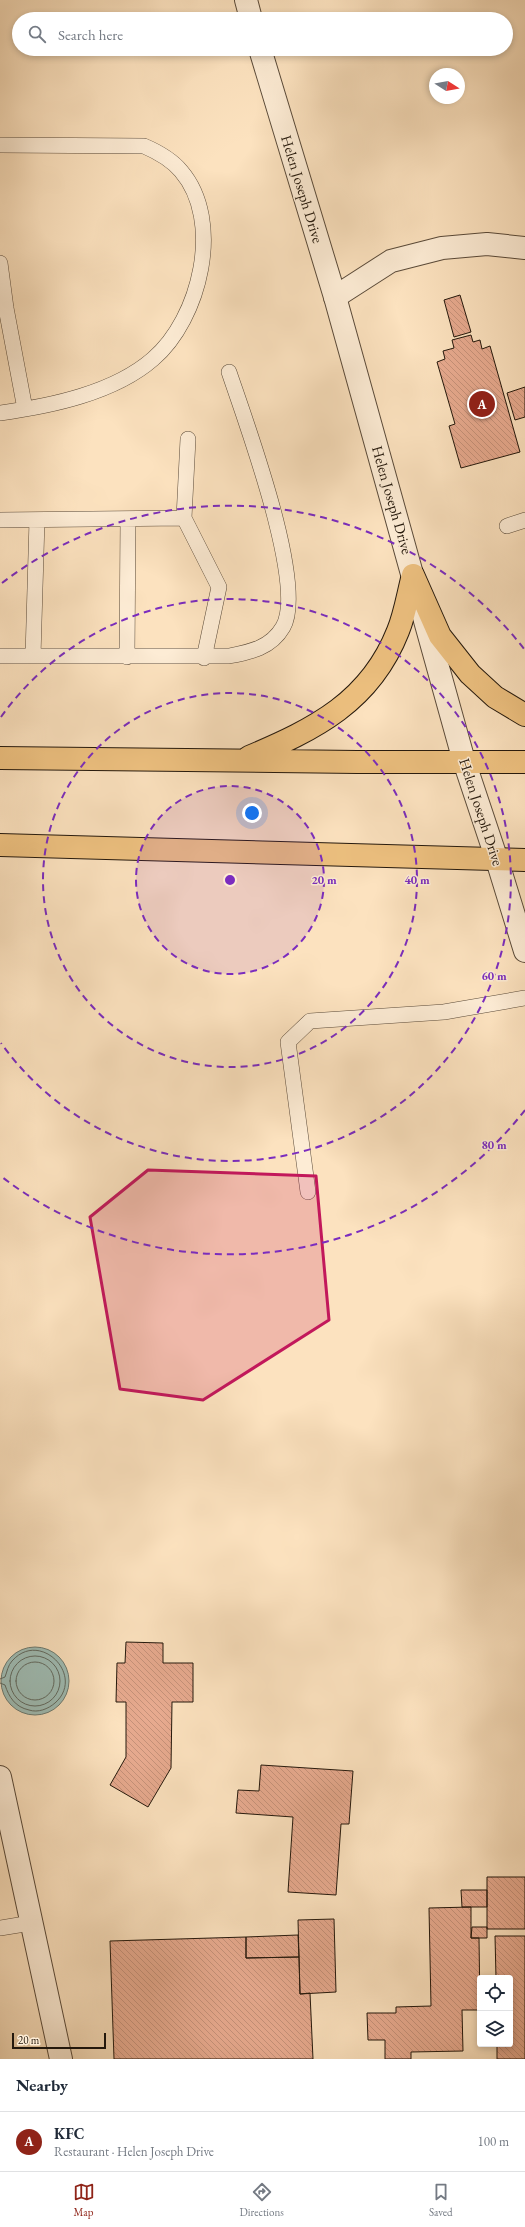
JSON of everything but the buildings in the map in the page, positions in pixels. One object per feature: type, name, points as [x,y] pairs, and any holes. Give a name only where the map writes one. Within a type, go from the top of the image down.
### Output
[{"type":"main road","points":[[413,575],[440,636],[466,669],[495,697],[525,716]]},
{"type":"main road","points":[[242,760],[320,724],[355,698],[380,666],[398,631],[413,575]]},
{"type":"main road","points":[[0,758],[357,762],[525,762]]},
{"type":"main road","points":[[0,845],[525,860]]},
{"type":"street","points":[[246,0],[249,12]]},
{"type":"street","name":"Helen Joseph Drive","points":[[262,56],[335,298],[464,761],[497,860],[525,952]]},
{"type":"street","points":[[335,298],[391,260],[442,248],[487,244],[525,248]]},
{"type":"street","points":[[0,1777],[61,2059]]},
{"type":"lane","points":[[0,145],[73,144],[144,146],[163,155],[182,172],[196,196],[204,232],[202,264],[191,306],[173,337],[153,359],[119,383],[90,393],[25,410],[0,412]]},
{"type":"lane","points":[[0,263],[6,308],[25,410]]},
{"type":"lane","points":[[0,656],[204,658],[229,656],[257,650],[272,641],[283,627],[289,608],[287,578],[274,511],[229,372]]},
{"type":"lane","points":[[188,439],[184,518],[219,587],[204,658]]},
{"type":"lane","points":[[0,520],[184,518]]},
{"type":"lane","points":[[127,657],[128,519]]},
{"type":"lane","points":[[33,656],[37,520]]},
{"type":"lane","points":[[507,526],[525,520]]},
{"type":"lane","points":[[308,1192],[288,1042],[310,1021],[444,1012],[525,998]]},
{"type":"lane","points":[[0,1928],[32,1923]]},
{"type":"highlighted area","points":[[148,1170],[316,1176],[329,1320],[203,1400],[120,1389],[90,1217]]},
{"type":"water","points":[[35,1647],[48,1649],[59,1657],[67,1668],[69,1681],[67,1694],[59,1705],[48,1713],[35,1715],[22,1713],[11,1705],[3,1694],[1,1681],[3,1668],[11,1657],[22,1649]]},
{"type":"place","name":"KFC","points":[[482,404]]}]
